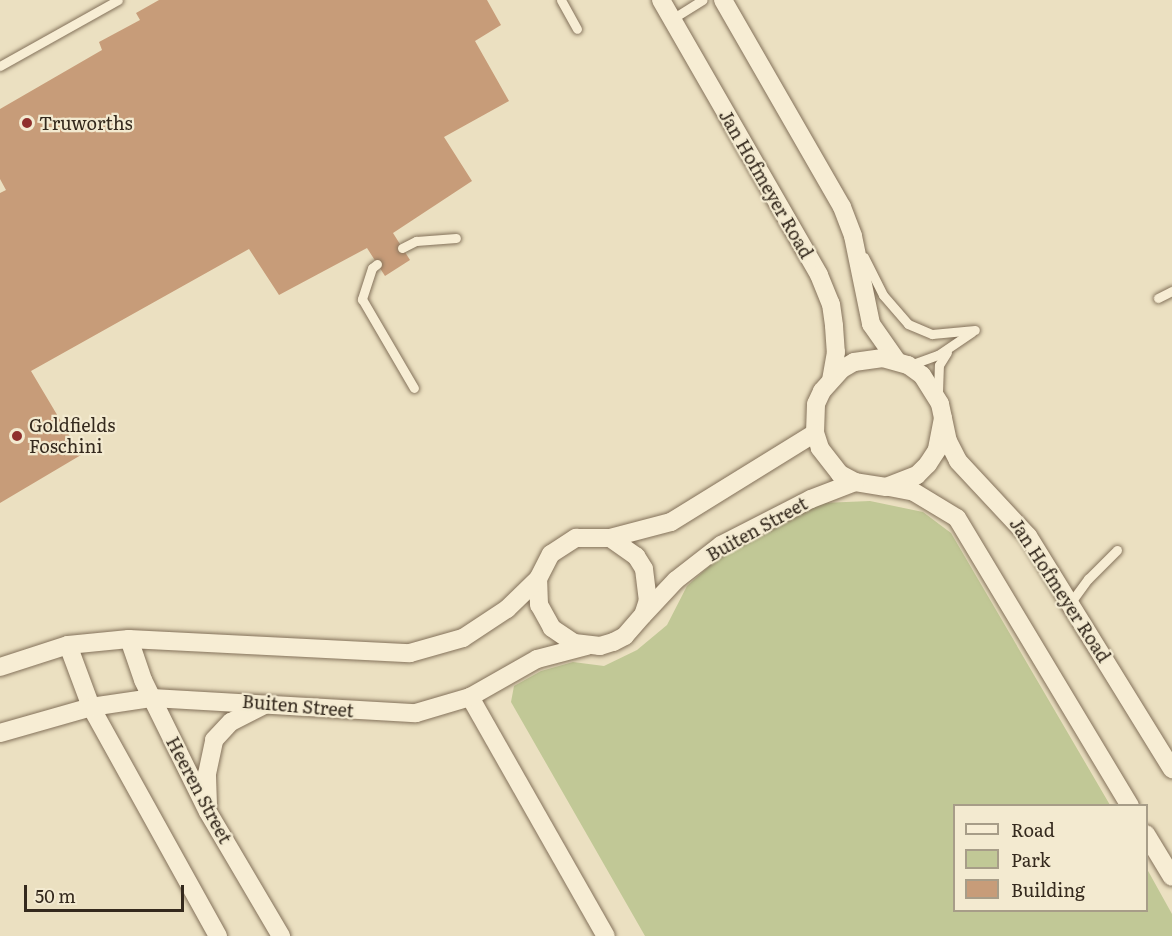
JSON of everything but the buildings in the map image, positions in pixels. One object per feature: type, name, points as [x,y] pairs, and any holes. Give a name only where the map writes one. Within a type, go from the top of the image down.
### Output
[{"type":"street","name":"Jan Hofmeyer Road","points":[[661,0],[819,275],[831,304],[834,326],[836,352],[831,379]]},
{"type":"street","points":[[723,0],[842,207],[853,236],[871,324],[903,363],[927,381],[942,411],[937,450],[928,464],[917,475],[886,487]]},
{"type":"street","points":[[903,363],[876,358],[855,362],[831,379],[816,404],[815,433],[828,463],[855,482],[914,492],[957,518],[1129,804]]},
{"type":"street","name":"Jan Hofmeyer Road","points":[[942,411],[958,461],[1017,521],[1071,602],[1172,770]]},
{"type":"street","points":[[0,667],[68,645],[129,639],[410,653],[463,638],[507,609],[538,579],[551,554],[562,544],[591,536],[610,538],[671,522],[815,433]]},
{"type":"street","name":"Buiten Street","points":[[643,615],[676,580],[721,545],[811,499],[855,482]]},
{"type":"street","points":[[538,579],[539,605],[552,628],[574,643],[586,646],[620,639],[643,615],[648,600],[644,570],[636,556],[610,538]]},
{"type":"street","name":"Heeren Street","points":[[129,639],[152,698],[208,812],[281,936]]},
{"type":"street","points":[[68,645],[91,707],[218,936]]},
{"type":"street","name":"Buiten Street","points":[[0,733],[91,707],[152,698],[407,713],[470,697],[537,659],[586,646]]},
{"type":"street","points":[[470,697],[606,936]]},
{"type":"street","points":[[208,812],[207,774],[214,740],[231,722],[266,704]]},
{"type":"street","points":[[1148,837],[1172,877]]},
{"type":"lane","points":[[0,66],[118,0]]},
{"type":"lane","points":[[561,0],[577,29]]},
{"type":"lane","points":[[672,19],[703,0]]},
{"type":"lane","points":[[853,236],[883,295],[908,324],[932,334],[975,330],[951,348],[939,365],[942,411]]},
{"type":"lane","points":[[402,248],[414,242],[456,238]]},
{"type":"lane","points":[[377,264],[372,268],[362,299],[414,388]]},
{"type":"lane","points":[[1158,298],[1172,291]]},
{"type":"lane","points":[[903,363],[951,348]]},
{"type":"lane","points":[[1071,602],[1088,579],[1117,550]]},
{"type":"green space","points":[[870,501],[923,512],[951,533],[1109,804],[953,804],[953,912],[1148,912],[1148,871],[1172,914],[1172,936],[645,936],[511,702],[514,686],[541,671],[573,662],[604,666],[637,650],[667,625],[687,586],[715,561],[822,503]]},
{"type":"place","name":"Truworths","points":[[27,123]]},
{"type":"place","name":"Goldfields Foschini","points":[[17,436]]}]
